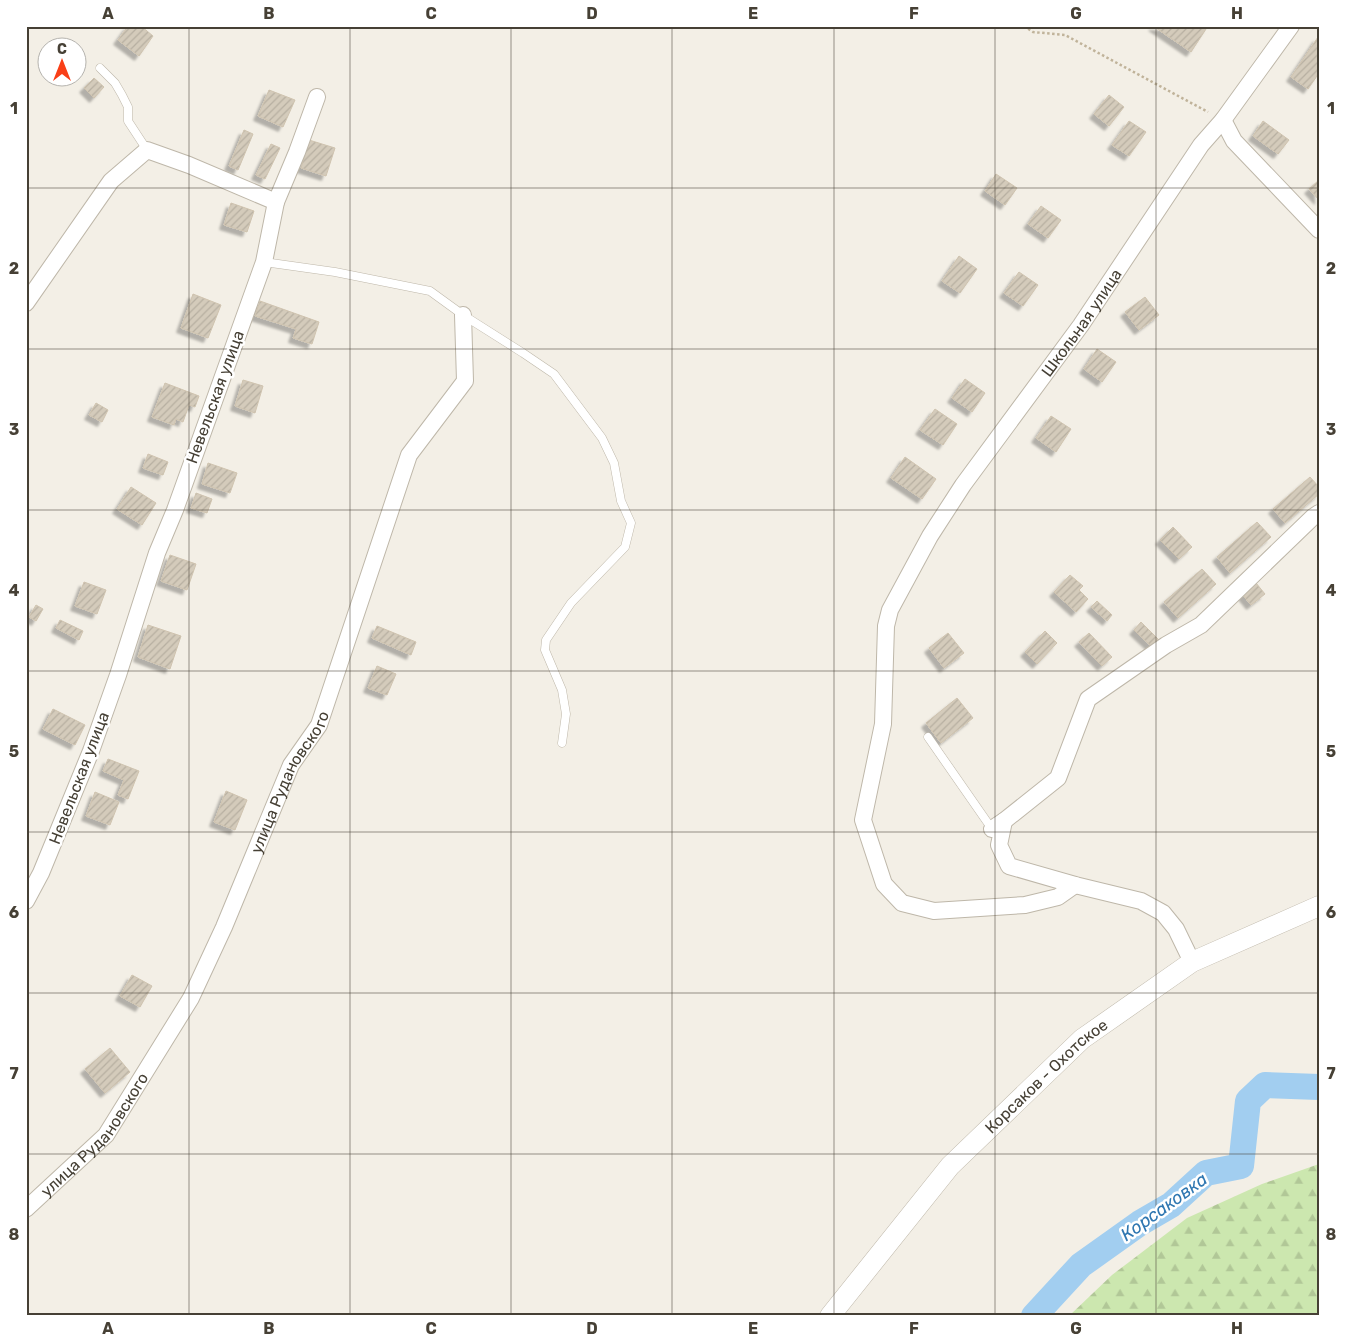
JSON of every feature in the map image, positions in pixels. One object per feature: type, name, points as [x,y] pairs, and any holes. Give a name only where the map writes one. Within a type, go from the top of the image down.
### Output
[{"type":"street","name":"Школьная улица","points":[[1075,884],[1058,897],[1025,905],[934,910],[902,903],[884,884],[863,820],[883,724],[886,626],[890,610],[930,536],[963,485],[1081,325],[1201,145],[1223,120],[1291,26]]},
{"type":"street","name":"Невельская улица","points":[[26,901],[41,873],[91,751],[158,553],[264,262],[276,202],[317,97]]},
{"type":"street","points":[[1223,120],[1234,141],[1319,230]]},
{"type":"street","points":[[26,303],[112,181],[147,150],[189,165],[276,202]]},
{"type":"street","name":"улица Рудановского","points":[[26,1209],[106,1135],[190,998],[224,927],[291,765],[319,725],[410,454],[465,381],[463,315]]},
{"type":"street","points":[[1192,962],[1176,929],[1162,913],[1141,901],[1009,866],[1000,845],[998,825],[1058,778],[1088,699],[1166,645],[1200,625],[1319,513]]},
{"type":"street","name":"Корсаков - Охотское","points":[[830,1316],[950,1166],[1082,1039],[1192,962],[1319,906]]},
{"type":"lane","points":[[100,68],[115,83],[122,95],[128,107],[128,121],[147,150]]},
{"type":"lane","points":[[264,262],[335,272],[430,291],[463,315],[554,374],[602,438],[614,463],[621,501],[631,523],[625,547],[571,602],[546,640],[545,650],[562,690],[566,714],[562,743]]},
{"type":"lane","points":[[928,737],[998,825]]},
{"type":"path","points":[[1024,26],[1033,32],[1065,35],[1223,120]]},
{"type":"green space","points":[[1319,1164],[1319,1316],[1069,1316],[1112,1275],[1187,1218],[1262,1184]]},
{"type":"building","points":[[128,26],[141,26],[153,36],[139,56],[118,40]]},
{"type":"building","points":[[1153,26],[1208,26],[1191,52]]},
{"type":"building","points":[[1318,37],[1319,73],[1308,89],[1291,77]]},
{"type":"building","points":[[94,78],[104,87],[94,98],[84,88],[88,88],[88,84]]},
{"type":"building","points":[[269,90],[295,100],[283,127],[258,116]]},
{"type":"building","points":[[1109,95],[1124,107],[1109,126],[1094,114]]},
{"type":"building","points":[[1129,121],[1146,132],[1129,156],[1112,145]]},
{"type":"building","points":[[1263,121],[1289,140],[1278,154],[1253,136]]},
{"type":"building","points":[[244,130],[253,134],[238,170],[229,166]]},
{"type":"building","points":[[309,140],[335,148],[326,176],[301,168]]},
{"type":"building","points":[[271,144],[280,148],[265,179],[256,175]]},
{"type":"building","points":[[996,174],[1017,188],[1005,205],[985,191]]},
{"type":"building","points":[[1319,180],[1319,200],[1309,189]]},
{"type":"building","points":[[231,203],[254,211],[247,232],[224,225]]},
{"type":"building","points":[[1041,206],[1061,220],[1048,238],[1028,224]]},
{"type":"building","points":[[959,256],[977,269],[960,293],[942,281]]},
{"type":"building","points":[[1019,272],[1038,285],[1023,306],[1004,293]]},
{"type":"building","points":[[193,294],[221,305],[208,338],[181,328]]},
{"type":"building","points":[[1145,297],[1159,315],[1139,330],[1125,312]]},
{"type":"building","points":[[260,301],[319,322],[312,344],[293,338],[296,329],[255,316]]},
{"type":"building","points":[[1097,349],[1116,362],[1102,382],[1084,369]]},
{"type":"building","points":[[965,379],[985,393],[972,412],[952,398]]},
{"type":"building","points":[[243,380],[263,386],[255,413],[235,406]]},
{"type":"building","points":[[165,383],[199,396],[195,407],[189,405],[183,422],[176,419],[174,425],[152,417]]},
{"type":"building","points":[[96,403],[108,410],[102,422],[89,415]]},
{"type":"building","points":[[935,409],[957,424],[943,445],[920,430]]},
{"type":"building","points":[[1051,416],[1071,429],[1056,452],[1036,438]]},
{"type":"building","points":[[148,454],[168,462],[163,475],[143,468]]},
{"type":"building","points":[[905,457],[936,479],[922,499],[891,478]]},
{"type":"building","points":[[208,463],[237,473],[230,493],[202,484]]},
{"type":"building","points":[[1310,477],[1319,487],[1319,494],[1285,523],[1273,509]]},
{"type":"building","points":[[131,487],[156,503],[142,525],[117,509]]},
{"type":"building","points":[[196,493],[212,499],[207,513],[191,508]]},
{"type":"building","points":[[1257,522],[1271,537],[1230,573],[1217,557]]},
{"type":"building","points":[[1173,527],[1192,547],[1179,559],[1160,540]]},
{"type":"building","points":[[170,555],[196,564],[187,590],[161,581]]},
{"type":"building","points":[[1202,569],[1216,584],[1178,618],[1164,602]]},
{"type":"building","points":[[1070,575],[1083,586],[1079,590],[1088,599],[1076,612],[1054,592]]},
{"type":"building","points":[[84,582],[106,590],[97,614],[75,606]]},
{"type":"building","points":[[1256,583],[1265,594],[1251,605],[1242,594]]},
{"type":"building","points":[[1097,601],[1112,615],[1107,621],[1091,607]]},
{"type":"building","points":[[36,605],[43,609],[36,621],[29,617]]},
{"type":"building","points":[[60,620],[83,631],[79,640],[56,628]]},
{"type":"building","points":[[1141,622],[1159,640],[1152,647],[1134,630]]},
{"type":"building","points":[[148,625],[181,636],[170,669],[138,657]]},
{"type":"building","points":[[377,626],[416,642],[411,655],[372,638]]},
{"type":"building","points":[[1045,631],[1057,643],[1037,664],[1025,652]]},
{"type":"building","points":[[948,633],[964,653],[944,668],[929,648]]},
{"type":"building","points":[[1089,633],[1112,657],[1102,666],[1079,642]]},
{"type":"building","points":[[377,666],[396,674],[387,695],[368,688]]},
{"type":"building","points":[[957,698],[973,718],[941,743],[926,723]]},
{"type":"building","points":[[53,709],[85,725],[75,745],[43,729]]},
{"type":"building","points":[[108,759],[139,771],[128,799],[118,795],[124,780],[103,771]]},
{"type":"building","points":[[226,791],[247,800],[235,830],[214,822]]},
{"type":"building","points":[[95,792],[119,802],[110,825],[86,816]]},
{"type":"building","points":[[132,975],[152,986],[140,1007],[120,996]]},
{"type":"building","points":[[110,1048],[130,1072],[105,1093],[85,1069]]},
{"type":"waterway","name":"Корсаковка","points":[[1034,1316],[1081,1265],[1140,1223],[1171,1205],[1206,1173],[1241,1166],[1248,1101],[1265,1085],[1319,1087]]}]
